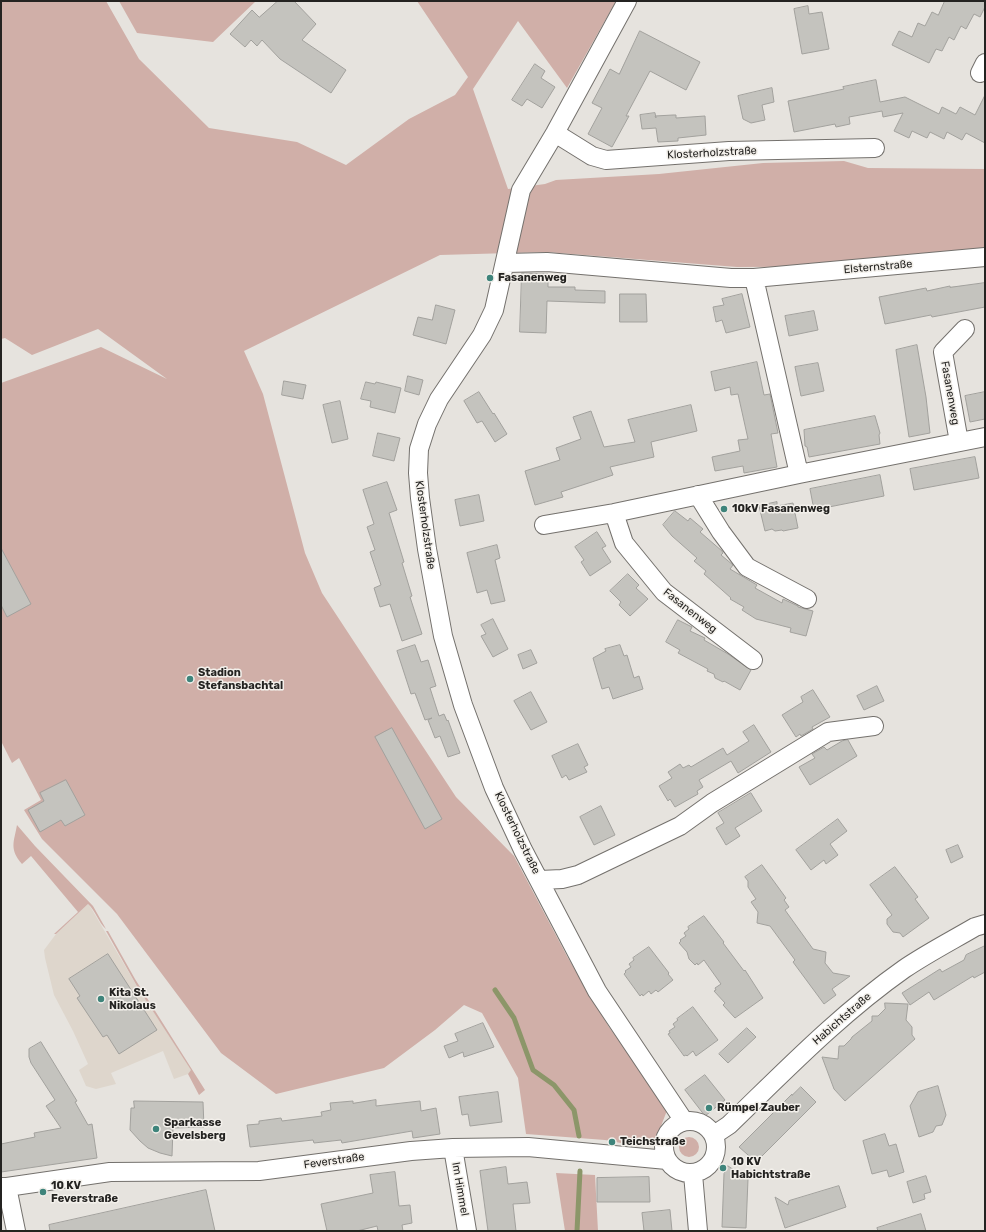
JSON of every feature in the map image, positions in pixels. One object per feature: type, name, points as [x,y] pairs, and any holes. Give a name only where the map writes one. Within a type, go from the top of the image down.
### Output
[{"type":"street","name":"Klosterholzstraße","points":[[627,1],[555,133],[521,190],[508,254],[494,310],[487,326],[439,399],[427,424],[420,449],[418,473],[427,549],[441,621],[463,705],[494,788],[597,991],[684,1121]]},
{"type":"street","name":"Klosterholzstraße","points":[[555,133],[592,156],[606,160],[729,151],[875,148]]},
{"type":"street","points":[[508,254],[547,262],[724,277],[762,278],[799,474]]},
{"type":"street","name":"Elsternstraße","points":[[762,278],[985,257]]},
{"type":"street","name":"Fasanenweg","points":[[959,442],[943,352],[966,329]]},
{"type":"street","points":[[544,525],[614,513],[985,437]]},
{"type":"street","points":[[698,495],[721,532],[747,566],[807,599]]},
{"type":"street","name":"Fasanenweg","points":[[614,513],[624,543],[664,592],[753,660]]},
{"type":"street","name":"Klosterholzstraße","points":[[540,880],[562,879],[578,875],[680,826],[712,803],[828,732],[874,726]]},
{"type":"street","name":"Habichtstraße","points":[[714,1135],[729,1125],[832,1026],[872,992],[905,968],[975,927],[985,924]]},
{"type":"street","points":[[684,1121],[694,1121],[708,1128],[714,1135],[716,1140],[716,1149],[714,1158],[709,1166],[702,1172],[693,1174],[682,1173],[674,1168],[667,1160],[664,1150],[664,1141],[668,1132],[675,1125],[684,1121]]},
{"type":"street","name":"Feverstraße","points":[[4,1187],[110,1172],[251,1171],[411,1151],[453,1148],[528,1147],[667,1160]]},
{"type":"street","name":"Im Himmel","points":[[453,1148],[467,1231]]},
{"type":"street","points":[[693,1174],[698,1231]]},
{"type":"street","points":[[4,1187],[16,1231]]},
{"type":"shaded area","points":[[1,1],[106,1],[139,59],[209,128],[297,142],[346,165],[409,119],[455,95],[468,77],[417,1],[616,1],[567,88],[518,21],[473,89],[508,189],[545,184],[556,180],[659,174],[763,163],[844,161],[868,168],[985,169],[985,266],[737,267],[546,252],[440,255],[244,351],[263,394],[305,553],[322,593],[456,797],[514,856],[568,958],[609,1027],[668,1108],[654,1144],[637,1146],[605,1140],[526,1134],[518,1078],[482,1013],[464,1005],[435,1030],[384,1068],[276,1094],[221,1053],[117,914],[42,839],[24,810],[41,800],[19,758],[12,763],[1,741],[1,383],[101,347],[167,379],[98,329],[32,355],[5,338],[1,339]]},
{"type":"shaded area","points":[[119,1],[256,1],[213,42],[137,33]]},
{"type":"shaded area","points":[[17,825],[35,846],[93,906],[106,929],[88,904],[56,934],[54,934],[78,912],[31,856],[22,864],[18,859],[14,850]]},
{"type":"shaded area","name":"Kita St. Nikolaus","points":[[88,904],[138,988],[192,1070],[188,1074],[174,1079],[163,1051],[111,1073],[116,1084],[96,1089],[86,1086],[79,1070],[88,1064],[54,995],[44,950],[56,934]]},
{"type":"shaded area","points":[[106,931],[108,931],[135,979],[205,1090],[199,1095],[188,1074],[191,1070],[138,988]]},
{"type":"shaded area","points":[[689,1137],[696,1140],[699,1147],[696,1154],[689,1157],[682,1154],[679,1147],[682,1140]]},
{"type":"shaded area","points":[[556,1173],[595,1175],[598,1231],[565,1231]]},
{"type":"building","points":[[278,1],[294,1],[316,24],[302,40],[346,70],[331,93],[280,59],[262,40],[257,46],[251,40],[245,47],[230,34],[252,10],[259,17]]},
{"type":"building","points":[[945,1],[985,1],[985,7],[980,17],[974,14],[966,29],[961,26],[954,40],[949,37],[942,51],[936,49],[929,63],[892,45],[899,31],[912,37],[918,23],[925,26],[932,12],[938,15]]},
{"type":"building","points":[[808,6],[809,14],[822,12],[829,49],[802,54],[794,9]]},
{"type":"building","points":[[640,31],[700,62],[686,90],[650,71],[626,116],[629,116],[612,147],[588,134],[602,108],[592,103],[610,69],[619,74]]},
{"type":"building","points":[[535,64],[545,71],[541,78],[555,87],[542,108],[527,99],[522,106],[512,100]]},
{"type":"building","points":[[876,80],[880,102],[905,97],[939,114],[942,107],[956,114],[960,107],[975,115],[985,95],[985,143],[966,133],[962,140],[947,132],[944,139],[930,132],[927,138],[912,131],[909,138],[894,131],[903,113],[883,117],[882,111],[849,117],[850,124],[836,127],[835,124],[794,132],[788,101],[844,89],[843,87]]},
{"type":"building","points":[[772,88],[774,102],[762,105],[765,120],[751,123],[743,119],[738,96]]},
{"type":"building","points":[[655,113],[656,116],[676,115],[676,118],[705,116],[706,135],[678,138],[678,141],[658,142],[656,128],[642,129],[640,115]]},
{"type":"building","points":[[522,273],[548,274],[548,287],[575,287],[575,290],[605,291],[605,303],[547,301],[546,333],[520,332]]},
{"type":"building","points":[[985,283],[985,307],[885,324],[879,297],[926,288],[927,291],[950,286]]},
{"type":"building","points":[[620,294],[646,294],[647,322],[620,322]]},
{"type":"building","points":[[742,294],[750,327],[726,333],[722,320],[716,322],[713,307],[724,305],[722,299]]},
{"type":"building","points":[[436,305],[455,310],[446,344],[413,335],[418,317],[432,320]]},
{"type":"building","points":[[814,311],[818,330],[789,336],[785,316]]},
{"type":"building","points":[[917,345],[926,397],[930,433],[909,437],[896,350]]},
{"type":"building","points":[[757,362],[764,395],[770,394],[778,433],[771,434],[777,467],[744,473],[743,466],[715,471],[712,457],[740,451],[738,440],[748,439],[738,394],[731,395],[730,387],[715,391],[711,372]]},
{"type":"building","points":[[818,363],[824,391],[801,396],[795,367]]},
{"type":"building","points":[[408,376],[423,380],[419,395],[405,391]]},
{"type":"building","points":[[284,381],[306,385],[303,399],[282,395]]},
{"type":"building","points":[[366,382],[375,384],[376,382],[401,388],[395,413],[370,407],[371,401],[361,399]]},
{"type":"building","points":[[479,392],[507,434],[495,442],[482,421],[477,423],[464,401]]},
{"type":"building","points":[[985,392],[985,419],[970,422],[965,396]]},
{"type":"building","points":[[340,401],[348,439],[332,443],[323,405]]},
{"type":"building","points":[[691,405],[697,431],[651,442],[654,457],[610,467],[613,475],[561,492],[563,497],[535,505],[525,471],[560,460],[556,448],[581,439],[573,417],[591,411],[604,447],[635,442],[628,420]]},
{"type":"building","points":[[875,416],[880,433],[880,444],[809,457],[807,447],[805,446],[804,430]]},
{"type":"building","points":[[378,433],[400,438],[394,461],[373,456]]},
{"type":"building","points":[[975,457],[979,478],[914,490],[910,469]]},
{"type":"building","points":[[880,475],[884,496],[814,510],[810,489]]},
{"type":"building","points":[[387,482],[397,510],[389,513],[404,562],[402,563],[412,596],[410,597],[422,634],[402,641],[390,604],[380,607],[374,588],[381,585],[370,552],[375,550],[367,527],[374,524],[363,490]]},
{"type":"building","points":[[479,495],[484,521],[460,526],[455,500]]},
{"type":"building","points":[[777,502],[777,506],[793,503],[798,528],[783,531],[775,531],[772,529],[765,531],[759,506]]},
{"type":"building","points":[[675,511],[688,521],[690,518],[703,529],[700,532],[722,551],[723,553],[721,555],[733,565],[730,569],[757,585],[755,588],[782,603],[783,599],[798,607],[813,611],[806,636],[790,632],[791,628],[756,619],[742,610],[744,607],[730,599],[731,598],[704,574],[706,571],[694,561],[697,558],[672,536],[663,525]]},
{"type":"building","points":[[597,532],[606,546],[602,548],[611,562],[590,576],[581,562],[584,560],[575,547]]},
{"type":"building","points":[[497,545],[500,558],[495,560],[505,601],[491,604],[487,590],[477,593],[467,553]]},
{"type":"building","points":[[1,548],[31,604],[7,617],[1,605]]},
{"type":"building","points":[[628,574],[639,585],[636,588],[648,599],[630,616],[619,605],[621,602],[610,591]]},
{"type":"building","points":[[493,619],[508,649],[493,657],[481,636],[486,634],[481,625]]},
{"type":"building","points":[[678,620],[692,627],[690,631],[705,638],[704,640],[751,670],[740,690],[715,678],[714,674],[707,671],[708,669],[678,653],[680,650],[666,642]]},
{"type":"building","points":[[415,645],[421,662],[428,660],[436,686],[430,688],[439,716],[444,714],[447,721],[448,720],[460,753],[448,757],[440,736],[435,738],[428,720],[432,718],[425,720],[415,693],[411,694],[397,651]]},
{"type":"building","points":[[620,645],[624,656],[627,655],[634,678],[639,676],[643,689],[613,699],[609,687],[602,689],[593,658],[606,651],[605,649]]},
{"type":"building","points":[[531,650],[537,663],[523,669],[518,655]]},
{"type":"building","points":[[877,686],[884,701],[864,710],[857,696]]},
{"type":"building","points":[[813,690],[830,717],[812,727],[813,729],[801,736],[800,734],[796,737],[782,715],[803,702],[801,697]]},
{"type":"building","points":[[531,692],[547,722],[531,730],[514,701]]},
{"type":"building","points":[[754,725],[771,752],[738,773],[731,761],[699,780],[703,787],[697,791],[698,794],[675,807],[670,799],[668,801],[659,786],[672,778],[668,772],[680,764],[683,768],[689,765],[691,767],[723,748],[727,755],[749,741],[743,732]]},
{"type":"building","points":[[392,728],[442,819],[425,829],[375,737]]},
{"type":"building","points":[[848,740],[857,756],[810,785],[799,767],[815,758],[812,754],[824,747],[827,750],[842,741]]},
{"type":"building","points":[[578,744],[588,765],[584,767],[587,772],[569,780],[566,775],[562,778],[552,756]]},
{"type":"building","points":[[66,780],[85,815],[65,826],[61,820],[40,832],[28,810],[44,801],[40,793]]},
{"type":"building","points":[[751,793],[762,811],[735,828],[740,836],[726,845],[716,828],[724,823],[718,813]]},
{"type":"building","points":[[601,806],[615,835],[594,845],[580,817]]},
{"type":"building","points":[[838,819],[847,831],[830,844],[838,855],[826,864],[824,860],[811,870],[796,850]]},
{"type":"building","points":[[958,845],[963,857],[951,863],[946,850]]},
{"type":"building","points":[[762,865],[786,898],[784,900],[789,907],[785,910],[813,949],[826,952],[825,963],[833,973],[850,976],[832,989],[836,995],[824,1004],[793,962],[795,960],[770,926],[757,923],[758,912],[751,902],[756,899],[748,887],[748,881],[745,877]]},
{"type":"building","points":[[895,867],[918,897],[915,899],[929,918],[903,937],[900,933],[893,932],[887,924],[887,919],[892,915],[870,885]]},
{"type":"building","points":[[704,916],[744,971],[745,970],[763,998],[735,1018],[723,1005],[725,1003],[714,991],[716,990],[715,988],[721,984],[704,960],[698,965],[697,963],[695,965],[689,959],[687,952],[679,943],[681,941],[680,940],[686,936],[684,933],[689,929],[688,927]]},
{"type":"building","points":[[985,946],[985,972],[974,978],[973,976],[934,1000],[929,992],[910,1005],[902,993],[940,969],[942,972],[964,960],[966,955]]},
{"type":"building","points":[[649,947],[673,980],[658,992],[656,990],[651,994],[649,991],[643,996],[642,994],[640,996],[624,974],[626,972],[625,971],[631,967],[629,964],[634,960],[633,958]]},
{"type":"building","points":[[108,954],[157,1030],[119,1054],[107,1035],[103,1037],[77,998],[80,996],[69,979]]},
{"type":"building","points":[[885,1003],[908,1004],[906,1020],[912,1027],[912,1035],[915,1039],[845,1101],[834,1089],[822,1057],[838,1059],[839,1046],[844,1046],[852,1037],[872,1021],[872,1016],[878,1016],[885,1009]]},
{"type":"building","points":[[693,1007],[718,1040],[696,1056],[693,1051],[687,1056],[684,1056],[668,1034],[670,1033],[669,1031],[675,1027],[673,1024],[678,1020],[677,1019]]},
{"type":"building","points":[[483,1023],[494,1047],[464,1057],[463,1052],[449,1058],[444,1046],[458,1041],[455,1034]]},
{"type":"building","points":[[747,1028],[756,1037],[728,1063],[719,1054]]},
{"type":"building","points":[[41,1042],[77,1101],[75,1102],[88,1125],[92,1124],[97,1158],[1,1172],[1,1144],[35,1137],[34,1133],[61,1128],[46,1106],[55,1100],[31,1063],[29,1057],[29,1049]]},
{"type":"building","points":[[705,1075],[725,1100],[705,1116],[685,1090]]},
{"type":"building","points":[[938,1086],[946,1115],[942,1125],[936,1126],[933,1132],[919,1137],[910,1106],[918,1092]]},
{"type":"building","points":[[801,1087],[816,1102],[756,1162],[739,1147],[792,1094]]},
{"type":"building","points":[[498,1092],[502,1122],[470,1126],[468,1114],[462,1115],[459,1097]]},
{"type":"building","points":[[376,1100],[376,1106],[420,1101],[421,1111],[436,1108],[440,1134],[413,1138],[412,1131],[342,1143],[341,1140],[314,1143],[313,1140],[250,1147],[247,1125],[259,1124],[259,1121],[281,1118],[282,1121],[322,1116],[321,1112],[331,1110],[330,1103],[353,1101],[353,1103]]},
{"type":"building","points":[[134,1101],[203,1102],[204,1127],[173,1128],[172,1156],[160,1153],[148,1148],[130,1130],[131,1108],[134,1108]]},
{"type":"building","points":[[885,1134],[889,1146],[896,1144],[904,1172],[889,1177],[887,1170],[872,1174],[863,1141]]},
{"type":"building","points":[[728,1166],[748,1179],[746,1228],[722,1227],[724,1174]]},
{"type":"building","points":[[506,1167],[508,1184],[527,1182],[530,1203],[513,1204],[516,1231],[488,1231],[480,1171]]},
{"type":"building","points":[[395,1172],[399,1206],[410,1205],[412,1223],[402,1225],[403,1231],[378,1231],[377,1226],[357,1231],[327,1231],[321,1204],[373,1193],[370,1175]]},
{"type":"building","points":[[926,1176],[931,1192],[924,1194],[925,1199],[913,1203],[907,1182]]},
{"type":"building","points":[[649,1177],[650,1202],[597,1202],[597,1178]]},
{"type":"building","points":[[839,1186],[846,1207],[785,1228],[775,1197],[788,1205],[789,1201]]},
{"type":"building","points":[[206,1190],[215,1231],[50,1231],[49,1225]]},
{"type":"building","points":[[670,1210],[672,1231],[644,1231],[642,1213]]},
{"type":"building","points":[[921,1214],[926,1231],[878,1231],[877,1228]]},
{"type":"waterway","points":[[495,990],[514,1018],[533,1070],[554,1085],[574,1110],[579,1136]]},
{"type":"waterway","points":[[577,1231],[580,1171]]},
{"type":"place","name":"Fasanenweg","points":[[490,278]]},
{"type":"place","name":"10kV Fasanenweg","points":[[724,509]]},
{"type":"place","name":"Stadion Stefansbachtal","points":[[190,679]]},
{"type":"place","name":"Kita St. Nikolaus","points":[[101,999]]},
{"type":"place","name":"Rümpel Zauber","points":[[709,1108]]},
{"type":"place","name":"Sparkasse Gevelsberg","points":[[156,1129]]},
{"type":"place","name":"Teichstraße","points":[[612,1142]]},
{"type":"place","name":"10 KV Habichtstraße","points":[[723,1168]]},
{"type":"place","name":"10 KV Feverstraße","points":[[43,1192]]}]
